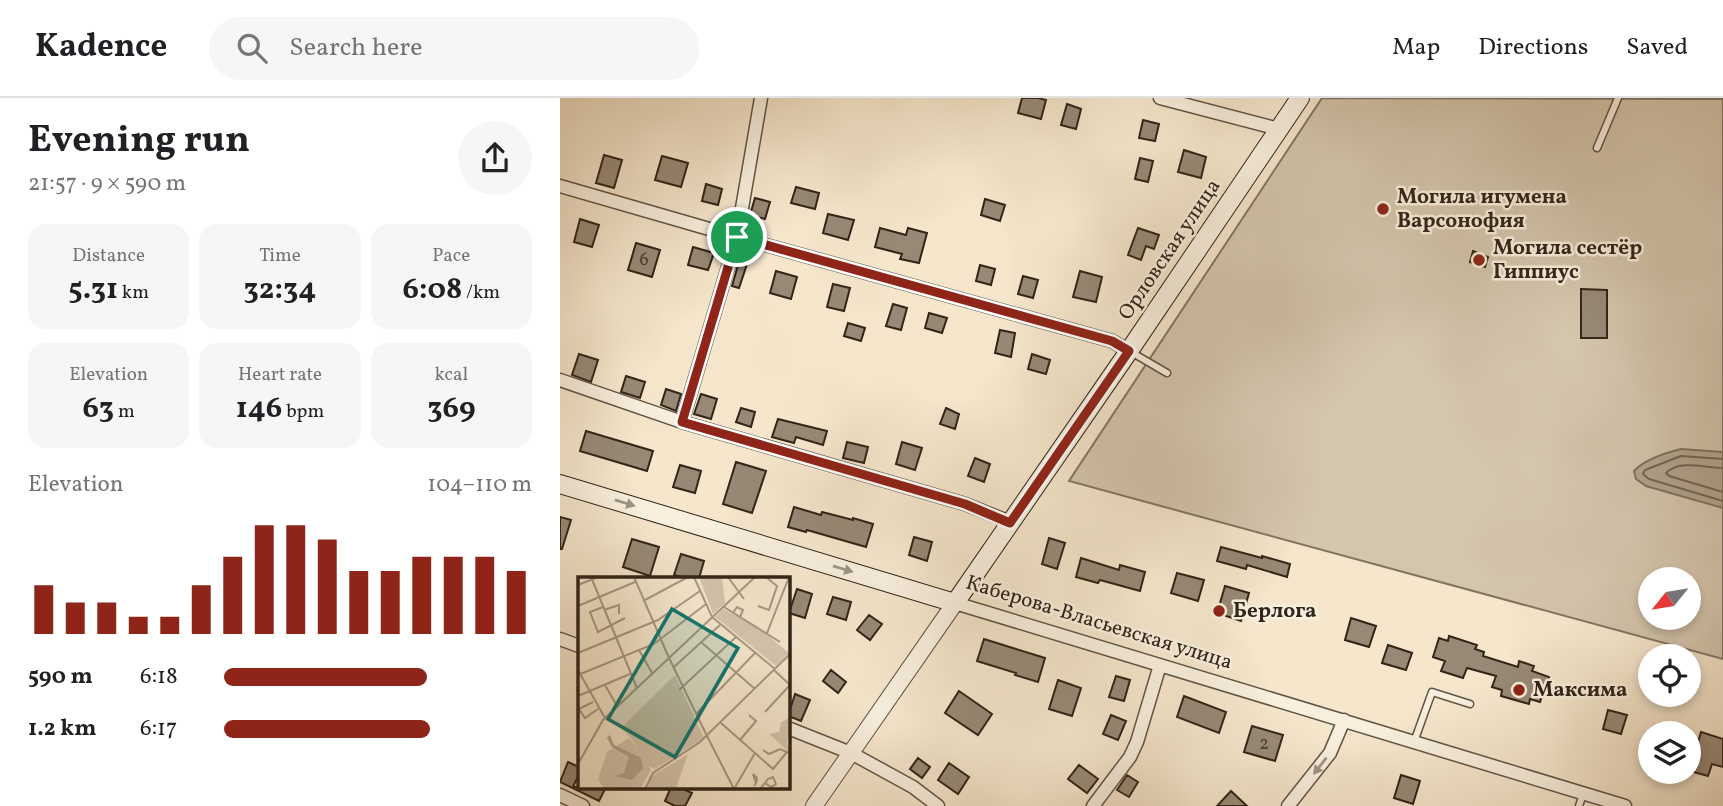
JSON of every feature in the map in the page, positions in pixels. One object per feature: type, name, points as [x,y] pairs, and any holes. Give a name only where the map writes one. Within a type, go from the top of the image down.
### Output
[{"type":"main road","name":"Орловская улица","points":[[955,603],[1300,98]]},
{"type":"main road","name":"Каберова-Власьевская улица","points":[[560,484],[955,603]]},
{"type":"street","points":[[682,422],[737,237],[761,98]]},
{"type":"street","points":[[1160,98],[1279,129]]},
{"type":"street","points":[[560,186],[1112,341],[1129,351]]},
{"type":"street","points":[[560,380],[682,422],[965,504],[1010,523]]},
{"type":"street","name":"Каберова-Власьевская улица","points":[[955,603],[1414,742],[1581,800],[1625,806]]},
{"type":"street","name":"Орловская улица","points":[[814,806],[955,603]]},
{"type":"street","points":[[560,639],[578,646]]},
{"type":"street","points":[[1093,806],[1130,757],[1160,665]]},
{"type":"street","points":[[1288,806],[1330,753],[1344,720]]},
{"type":"street","points":[[789,728],[850,753],[913,788],[937,806]]},
{"type":"street","points":[[560,795],[583,806]]},
{"type":"lane","points":[[1597,148],[1618,98]]},
{"type":"lane","points":[[1129,351],[1167,373]]},
{"type":"lane","points":[[1414,742],[1432,692],[1470,704]]},
{"type":"shaded area","points":[[1322,98],[1723,99],[1723,659],[1701,653],[1701,644],[1668,644],[1069,481]]},
{"type":"water","points":[[1681,449],[1723,452],[1723,508],[1646,486],[1636,479],[1634,471],[1644,463]]},
{"type":"building","points":[[1022,98],[1046,100],[1041,119],[1018,113]]},
{"type":"building","points":[[1067,104],[1081,109],[1076,129],[1061,125]]},
{"type":"building","points":[[1143,120],[1159,124],[1155,141],[1139,138]]},
{"type":"building","points":[[1184,150],[1206,157],[1201,178],[1178,172]]},
{"type":"building","points":[[604,155],[622,160],[614,188],[596,183]]},
{"type":"building","points":[[662,156],[688,163],[681,187],[655,180]]},
{"type":"building","points":[[1140,158],[1153,161],[1148,182],[1135,179]]},
{"type":"building","points":[[706,184],[722,189],[718,205],[702,201]]},
{"type":"building","points":[[796,187],[819,193],[815,209],[791,203]]},
{"type":"building","points":[[755,198],[770,202],[765,219],[750,215]]},
{"type":"building","points":[[985,199],[1005,205],[1000,221],[981,215]]},
{"type":"building","points":[[828,214],[854,220],[848,240],[823,233]]},
{"type":"building","points":[[580,219],[599,225],[592,247],[574,242]]},
{"type":"building","points":[[880,228],[906,235],[908,228],[927,233],[919,263],[900,259],[902,254],[875,247]]},
{"type":"building","points":[[1138,228],[1159,235],[1154,249],[1146,246],[1141,260],[1128,255]]},
{"type":"building","points":[[636,243],[660,250],[652,277],[628,270]]},
{"type":"building","points":[[693,247],[714,253],[708,270],[688,265]]},
{"type":"building","name":"Могила сестёр Гиппиус","points":[[1473,251],[1488,257],[1485,267],[1470,262]]},
{"type":"building","points":[[740,258],[748,261],[739,288],[732,286]]},
{"type":"building","points":[[980,265],[995,269],[991,285],[976,281]]},
{"type":"building","points":[[776,271],[797,277],[791,299],[770,293]]},
{"type":"building","points":[[1080,271],[1102,277],[1096,302],[1073,297]]},
{"type":"building","points":[[1023,276],[1038,280],[1033,298],[1018,294]]},
{"type":"building","points":[[833,284],[850,288],[844,311],[827,307]]},
{"type":"building","points":[[1581,289],[1607,290],[1607,338],[1581,338]]},
{"type":"building","points":[[893,304],[907,308],[901,330],[886,326]]},
{"type":"building","points":[[929,313],[947,318],[942,333],[925,328]]},
{"type":"building","points":[[848,323],[865,328],[861,341],[844,336]]},
{"type":"building","points":[[1000,330],[1015,333],[1011,357],[995,353]]},
{"type":"building","points":[[579,354],[598,360],[591,382],[572,375]]},
{"type":"building","points":[[1032,354],[1050,360],[1046,374],[1028,369]]},
{"type":"building","points":[[626,376],[645,382],[640,398],[621,392]]},
{"type":"building","points":[[666,389],[681,394],[676,411],[661,405]]},
{"type":"building","points":[[701,394],[717,399],[711,419],[694,414]]},
{"type":"building","points":[[741,408],[755,412],[751,427],[736,422]]},
{"type":"building","points":[[946,408],[959,414],[955,429],[940,424]]},
{"type":"building","points":[[778,419],[827,431],[823,445],[796,437],[794,443],[772,437]]},
{"type":"building","points":[[586,431],[653,451],[647,471],[580,451]]},
{"type":"building","points":[[847,442],[868,447],[864,463],[843,458]]},
{"type":"building","points":[[902,442],[922,448],[915,470],[896,464]]},
{"type":"building","points":[[975,458],[990,464],[984,482],[968,476]]},
{"type":"building","points":[[736,462],[766,471],[752,513],[723,504]]},
{"type":"building","points":[[680,465],[701,471],[695,493],[673,487]]},
{"type":"building","points":[[794,507],[821,515],[822,512],[873,524],[866,547],[788,527]]},
{"type":"building","points":[[560,517],[571,520],[562,549],[560,549]]},
{"type":"building","points":[[914,537],[932,542],[927,561],[909,555]]},
{"type":"building","points":[[1049,538],[1065,543],[1057,569],[1042,564]]},
{"type":"building","points":[[632,539],[659,547],[650,576],[623,567]]},
{"type":"building","points":[[1221,547],[1290,564],[1287,577],[1247,565],[1246,569],[1217,561]]},
{"type":"building","points":[[681,554],[704,561],[699,577],[674,575]]},
{"type":"building","points":[[1081,558],[1119,570],[1120,565],[1145,572],[1140,591],[1100,580],[1098,583],[1076,577]]},
{"type":"building","points":[[1177,573],[1204,580],[1198,601],[1171,593]]},
{"type":"building","points":[[1225,586],[1249,593],[1241,621],[1220,614],[1218,610]]},
{"type":"building","points":[[797,589],[812,594],[805,618],[789,613]]},
{"type":"building","points":[[833,597],[851,602],[846,620],[827,614]]},
{"type":"building","points":[[869,615],[882,624],[870,640],[857,630]]},
{"type":"building","points":[[1351,618],[1376,626],[1369,647],[1345,640]]},
{"type":"building","points":[[1449,636],[1477,645],[1475,649],[1484,652],[1483,656],[1518,667],[1519,661],[1534,666],[1532,671],[1549,677],[1540,702],[1530,699],[1529,704],[1501,696],[1502,690],[1492,687],[1496,676],[1467,668],[1463,678],[1441,671],[1445,661],[1433,657],[1439,638],[1448,641]]},
{"type":"building","points":[[984,639],[1045,658],[1038,682],[977,661]]},
{"type":"building","points":[[1388,645],[1412,653],[1406,670],[1382,663]]},
{"type":"building","points":[[831,670],[846,682],[838,693],[823,681]]},
{"type":"building","points":[[1116,676],[1130,680],[1124,701],[1109,697]]},
{"type":"building","points":[[1058,680],[1081,688],[1072,716],[1049,709]]},
{"type":"building","points":[[959,691],[992,714],[978,735],[945,713]]},
{"type":"building","points":[[795,694],[810,700],[801,721],[789,716]]},
{"type":"building","points":[[1184,696],[1226,712],[1219,733],[1177,717]]},
{"type":"building","points":[[1608,710],[1627,715],[1621,734],[1603,729]]},
{"type":"building","points":[[1111,715],[1126,721],[1118,740],[1103,734]]},
{"type":"building","points":[[1252,726],[1283,735],[1275,761],[1244,752]]},
{"type":"building","points":[[1701,732],[1723,739],[1723,767],[1712,764],[1708,776],[1701,774]]},
{"type":"building","points":[[918,758],[930,767],[922,778],[910,769]]},
{"type":"building","points":[[568,762],[578,767],[578,776],[573,787],[606,788],[599,801],[560,782]]},
{"type":"building","points":[[949,763],[969,777],[958,794],[938,780]]},
{"type":"building","points":[[1079,765],[1098,779],[1087,793],[1068,779]]},
{"type":"building","points":[[1127,775],[1138,782],[1129,797],[1117,790]]},
{"type":"building","points":[[1401,775],[1420,781],[1413,804],[1394,798]]},
{"type":"building","points":[[671,788],[681,788],[692,793],[685,806],[675,806],[665,801]]},
{"type":"building","points":[[1231,791],[1247,806],[1217,806]]},
{"type":"place","name":"Могила игумена Варсонофия","points":[[1383,209]]},
{"type":"place","name":"Могила сестёр Гиппиус","points":[[1479,260]]},
{"type":"place","name":"Берлога","points":[[1219,611]]},
{"type":"place","name":"Максима","points":[[1519,690]]},
{"type":"route","points":[[737,237],[1112,341],[1129,351],[1010,523],[965,504],[682,422],[737,237]]}]
